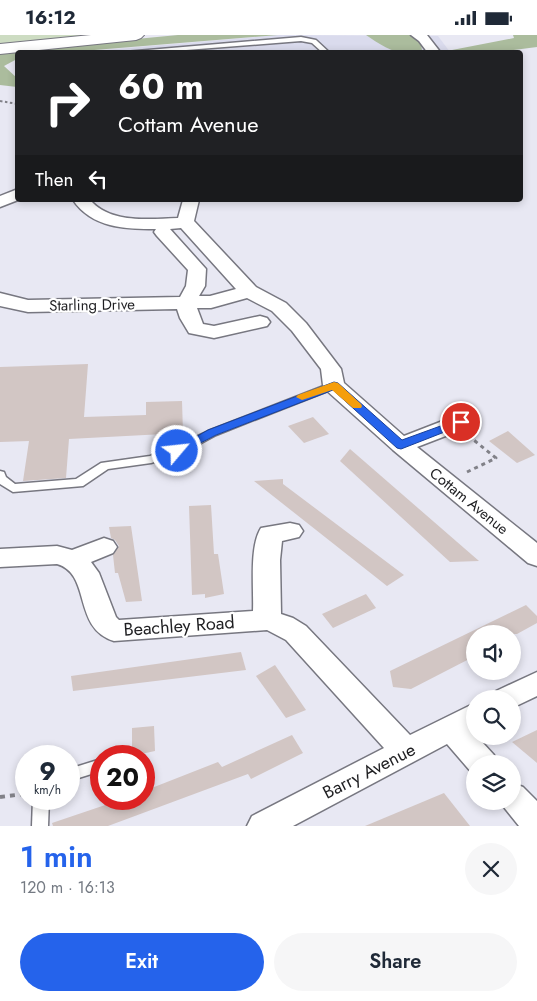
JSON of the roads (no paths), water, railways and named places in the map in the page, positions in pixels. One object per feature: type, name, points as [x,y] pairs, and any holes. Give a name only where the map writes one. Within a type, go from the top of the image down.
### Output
[{"type":"main road","points":[[0,49],[136,35]]},
{"type":"street","points":[[420,36],[432,50]]},
{"type":"street","points":[[0,202],[15,195]]},
{"type":"street","points":[[83,202],[92,212],[103,218],[133,223],[185,222],[249,291],[279,307],[299,327],[331,369],[334,385]]},
{"type":"street","points":[[185,222],[190,202]]},
{"type":"street","points":[[164,232],[197,269],[197,281],[186,303],[188,318],[196,329],[206,332],[227,330],[260,322]]},
{"type":"street","name":"Starling Drive","points":[[0,299],[28,307],[186,303],[211,302],[249,291]]},
{"type":"street","name":"Cottam Avenue","points":[[334,385],[401,445],[537,557]]},
{"type":"street","points":[[401,445],[457,423]]},
{"type":"street","points":[[267,620],[267,561],[270,534],[290,531]]},
{"type":"street","points":[[0,559],[57,555],[75,560],[104,547]]},
{"type":"street","name":"Beachley Road","points":[[75,560],[86,573],[104,623],[114,631],[267,620],[283,625],[296,633],[407,752]]},
{"type":"street","points":[[521,691],[537,683]]},
{"type":"street","points":[[463,721],[480,755]]},
{"type":"street","name":"Barry Avenue","points":[[263,826],[463,721]]},
{"type":"street","points":[[521,806],[537,823]]},
{"type":"lane","points":[[156,50],[301,39],[314,41],[324,50]]},
{"type":"lane","points":[[0,475],[1,479],[13,488],[79,483],[105,466],[152,459],[177,451],[212,433],[334,385]]},
{"type":"lane","points":[[40,826],[41,810]]}]
